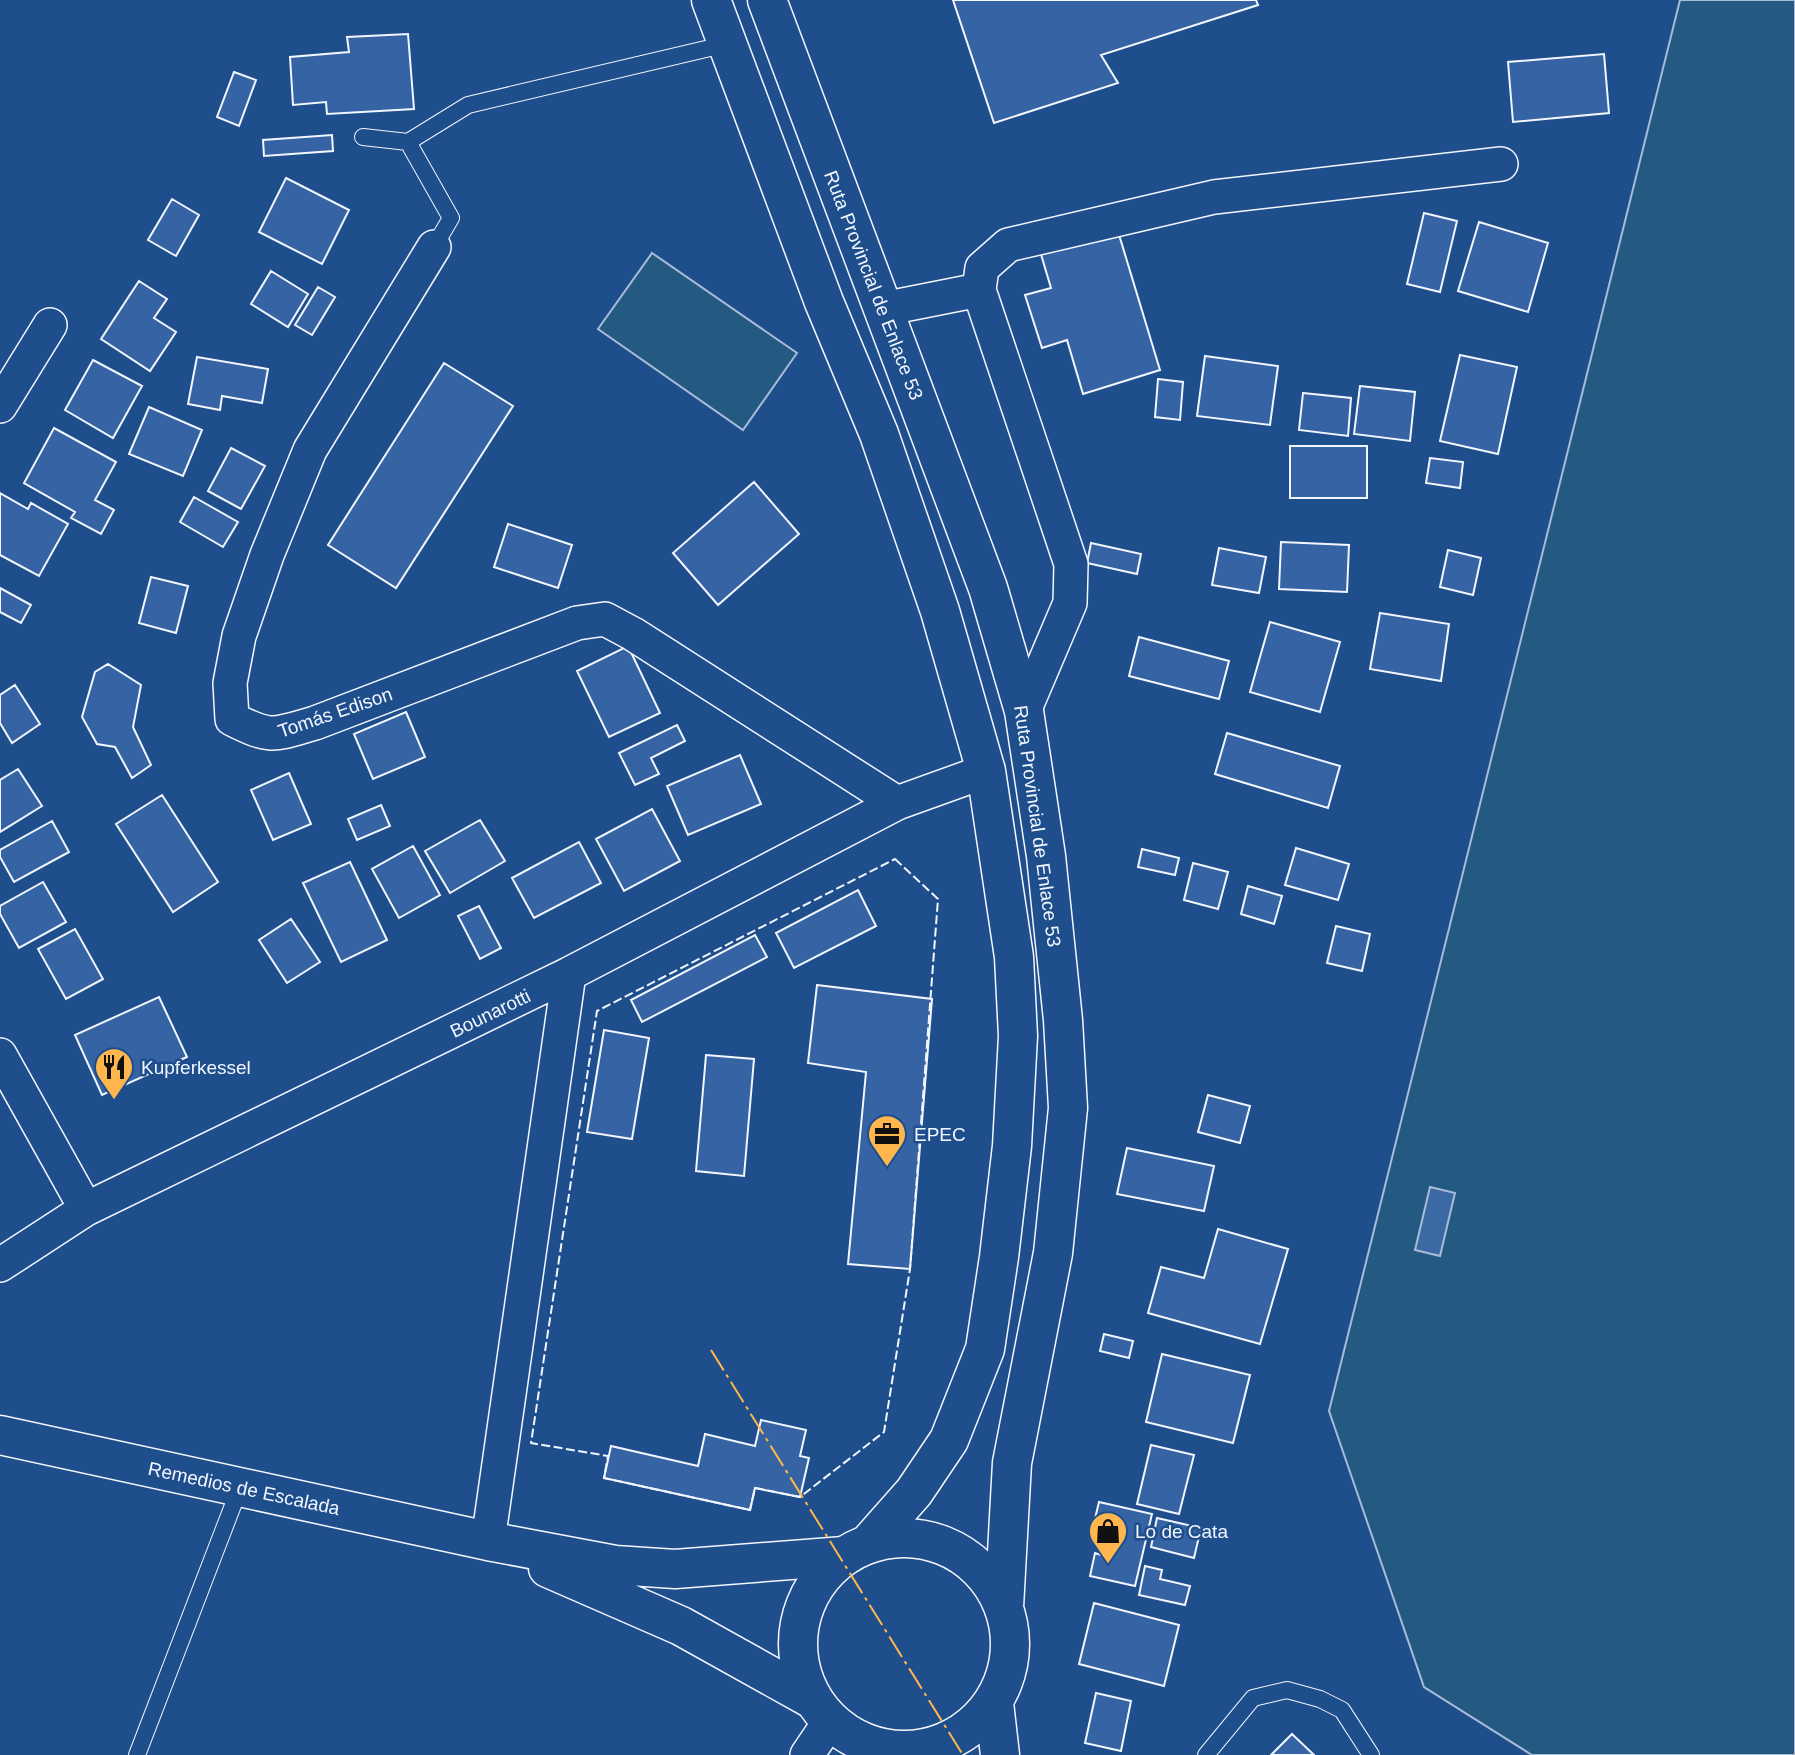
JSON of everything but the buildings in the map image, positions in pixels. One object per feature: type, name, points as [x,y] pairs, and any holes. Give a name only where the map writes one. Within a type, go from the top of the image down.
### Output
[{"type":"main road","points":[[710,0],[824,302],[879,433],[940,611],[986,771],[1014,957],[1018,1036],[1012,1146],[985,1349],[949,1440],[915,1492],[856,1550],[820,1578],[804,1606],[797,1637],[800,1669],[840,1728],[890,1750],[930,1748],[967,1731],[994,1703],[1005,1680],[1011,1655],[1011,1631],[1004,1606],[988,1578],[964,1555],[934,1542],[901,1537],[856,1550]]},
{"type":"main road","name":"Ruta Provincial de Enlace 53","points":[[767,0],[988,588],[1024,711],[1046,856],[1063,1020],[1068,1108],[1053,1252],[1012,1463],[1004,1606]]},
{"type":"main road","name":"Remedios de Escalada","points":[[0,1435],[488,1541],[615,1565],[675,1569],[856,1550]]},
{"type":"main road","name":"Remedios de Escalada","points":[[488,1541],[681,1626],[840,1728]]},
{"type":"main road","points":[[994,1703],[1000,1755]]},
{"type":"street","points":[[1024,711],[1070,603],[1070,564],[979,290],[982,268],[1008,245],[1214,197],[1501,164]]},
{"type":"street","name":"Tomás Edison","points":[[434,247],[310,450],[267,555],[239,636],[230,683],[232,719],[257,731],[276,734],[315,723],[577,623],[605,619],[633,634],[897,803]]},
{"type":"street","points":[[883,309],[979,290]]},
{"type":"street","points":[[0,406],[50,324]]},
{"type":"street","name":"Bounarotti","points":[[0,1265],[86,1209],[569,974],[897,803],[986,771]]},
{"type":"street","points":[[488,1541],[569,974]]},
{"type":"street","points":[[0,1055],[86,1209]]},
{"type":"street","points":[[807,1755],[840,1728]]},
{"type":"lane","points":[[363,137],[408,142],[468,105],[727,44]]},
{"type":"lane","points":[[408,142],[451,218],[434,247]]},
{"type":"lane","points":[[137,1755],[240,1487]]},
{"type":"lane","points":[[1206,1755],[1253,1698],[1287,1690],[1320,1699],[1342,1710],[1371,1755]]},
{"type":"shaded area","points":[[1680,0],[1795,0],[1795,1755],[1532,1755],[1424,1687],[1329,1411]]},
{"type":"shaded area","points":[[652,253],[797,353],[743,430],[598,329]]},
{"type":"shaded area","points":[[1430,1187],[1455,1193],[1440,1256],[1415,1250]]},
{"type":"fence","points":[[895,859],[938,899],[910,1269],[884,1432],[800,1497],[755,1488],[750,1510],[604,1478],[608,1456],[531,1443],[597,1011],[895,859]]},
{"type":"power","points":[[711,1350],[963,1755]]},
{"type":"place","name":"Kupferkessel","points":[[114,1101]]},
{"type":"place","name":"EPEC","points":[[887,1168]]},
{"type":"place","name":"Lo de Cata","points":[[1108,1565]]}]
